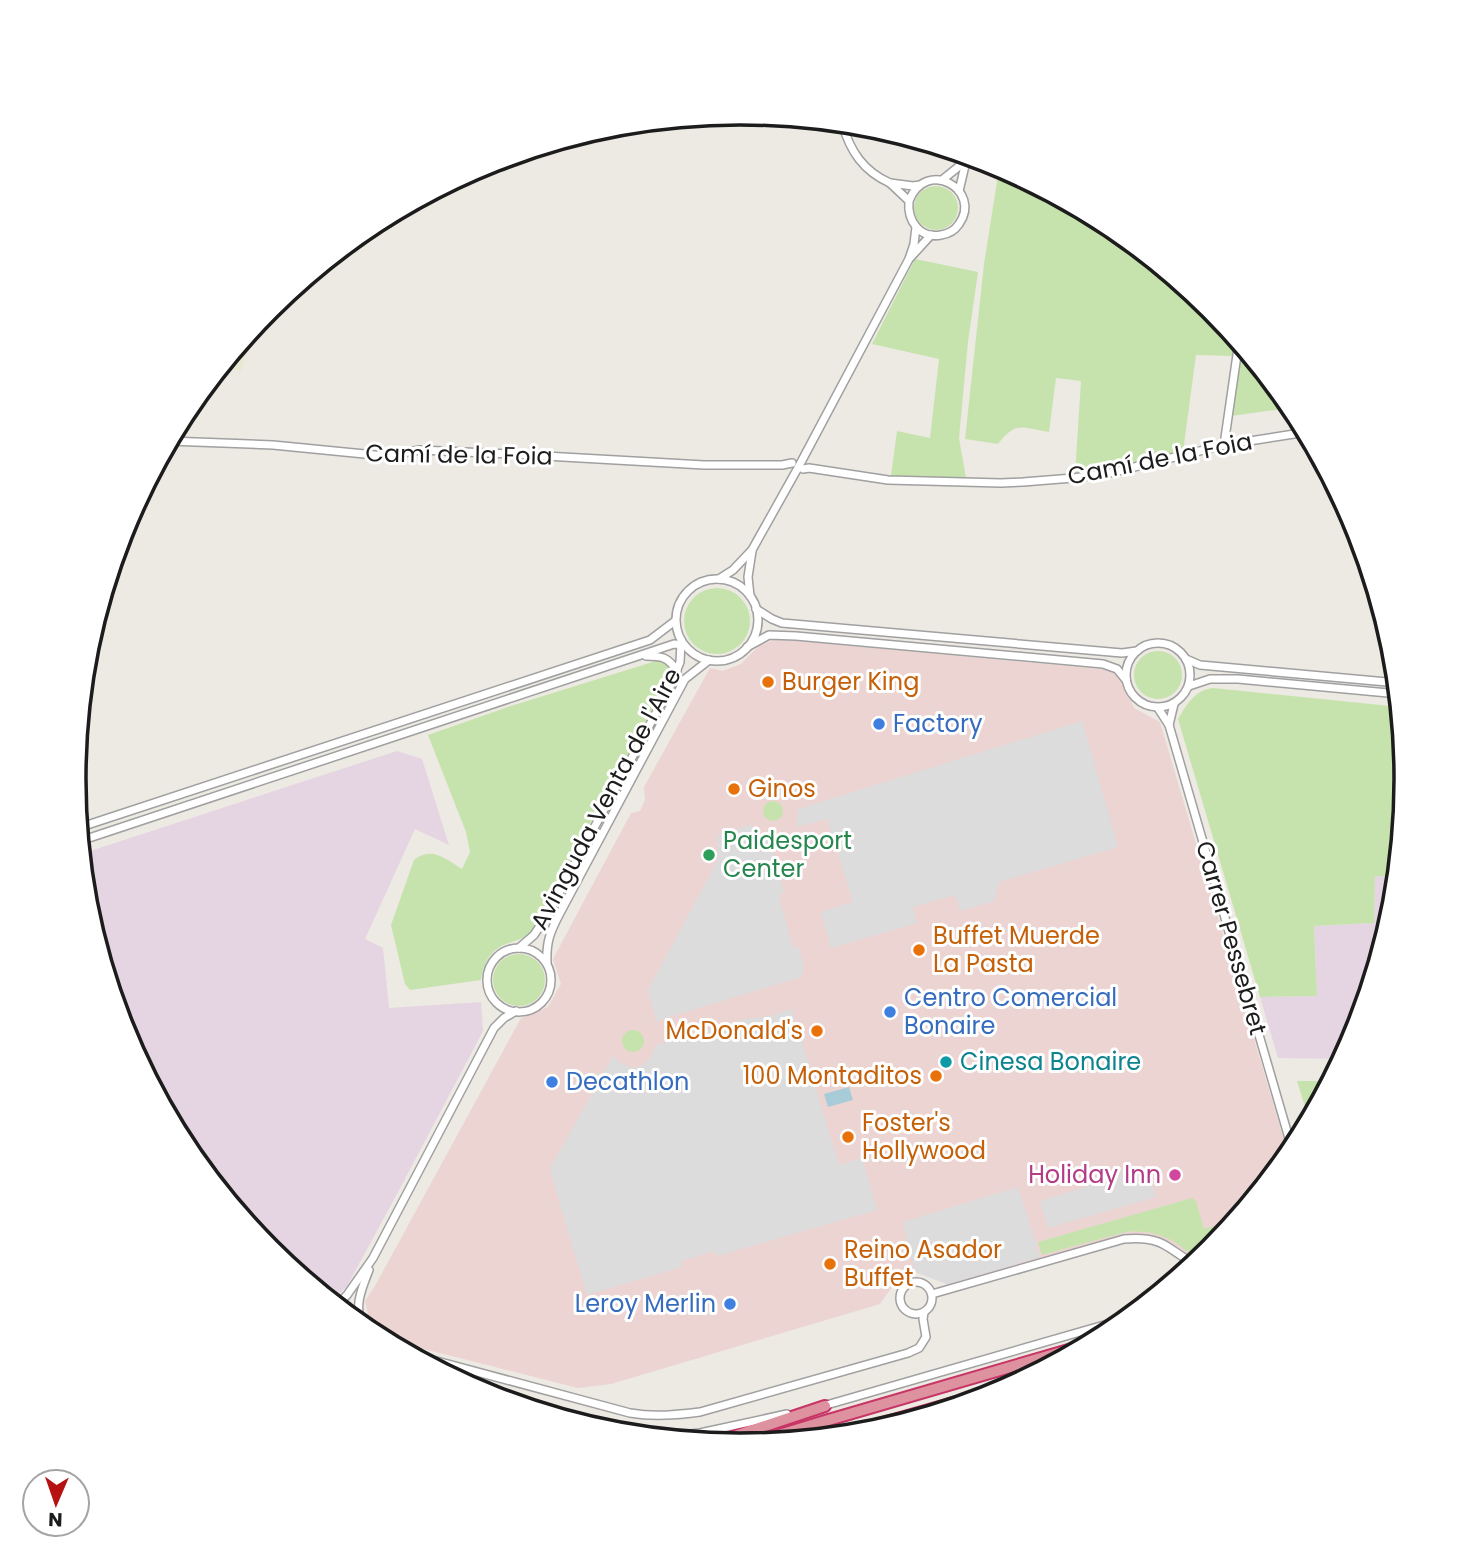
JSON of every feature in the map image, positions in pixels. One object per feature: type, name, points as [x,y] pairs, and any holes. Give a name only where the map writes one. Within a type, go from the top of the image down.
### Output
[{"type":"highway","points":[[784,1433],[1055,1354]]},
{"type":"highway","points":[[741,1434],[825,1406]]},
{"type":"street","points":[[846,133],[853,152],[869,170],[890,183],[909,201]]},
{"type":"street","points":[[942,180],[961,163]]},
{"type":"street","points":[[959,191],[965,165]]},
{"type":"street","points":[[942,180],[959,191],[963,198],[965,206],[961,222],[955,229],[940,236],[926,234],[916,227],[910,217],[909,201],[920,185],[927,181],[942,180]]},
{"type":"street","points":[[890,183],[920,185]]},
{"type":"street","points":[[719,579],[733,570],[752,550],[909,259],[916,227]]},
{"type":"street","points":[[909,259],[931,235]]},
{"type":"street","points":[[1224,444],[1237,353]]},
{"type":"street","name":"Camí de la Foia","points":[[803,469],[888,480],[1023,482],[1110,473],[1224,444],[1296,434]]},
{"type":"street","name":"Camí de la Foia","points":[[179,442],[273,445],[385,456],[420,450],[704,465],[792,463]]},
{"type":"street","points":[[747,647],[757,629],[758,619],[750,596],[748,577],[752,550]]},
{"type":"street","points":[[750,596],[742,588],[719,579],[695,585],[684,594],[678,607],[677,632],[682,644],[699,657],[709,660],[736,656],[769,635],[1103,664],[1117,669],[1139,701],[1158,708],[1174,704],[1183,696],[1189,686],[1190,668],[1186,659],[1172,646],[1154,643],[1137,651],[1130,659],[1126,680]]},
{"type":"street","points":[[756,609],[782,623],[1122,653],[1137,651]]},
{"type":"street","points":[[87,825],[650,640],[676,621]]},
{"type":"street","points":[[89,838],[638,656],[682,644]]},
{"type":"street","name":"Avinguda Venta de l'Aire","points":[[519,948],[534,935],[546,917],[677,671],[682,644]]},
{"type":"street","points":[[638,656],[661,656],[672,663],[677,671]]},
{"type":"street","points":[[1186,659],[1200,665],[1388,682]]},
{"type":"street","name":"Avinguda Venta de l'Aire","points":[[547,963],[546,947],[550,932],[685,679],[709,660]]},
{"type":"street","points":[[1189,686],[1210,679],[1238,679],[1390,693]]},
{"type":"street","name":"Carrer Pessebret","points":[[1169,725],[1174,704]]},
{"type":"street","name":"Carrer Pessebret","points":[[1158,708],[1169,725],[1289,1137]]},
{"type":"street","points":[[509,949],[530,950],[540,955],[547,963],[551,985],[544,1000],[537,1006],[527,1010],[506,1009],[491,994],[487,984],[492,963],[509,949]]},
{"type":"street","points":[[343,1300],[373,1258],[494,1028],[516,1011]]},
{"type":"street","points":[[932,1294],[1124,1239],[1145,1238],[1165,1245],[1185,1259]]},
{"type":"street","points":[[359,1311],[360,1294],[373,1258]]},
{"type":"street","points":[[442,1363],[630,1413],[648,1416],[683,1414],[700,1412],[919,1348],[926,1337],[923,1319],[924,1312],[931,1304],[932,1294],[927,1285],[917,1281],[908,1283],[902,1289],[899,1299],[904,1309],[913,1314],[924,1312]]},
{"type":"street","points":[[700,1433],[825,1406],[1101,1326]]},
{"type":"shaded area","name":"Centro Comercial Bonaire","points":[[776,639],[1110,670],[1122,680],[1134,708],[1160,722],[1285,1143],[1233,1211],[1189,1256],[1161,1238],[1128,1234],[947,1284],[915,1272],[900,1276],[880,1304],[611,1384],[578,1388],[411,1346],[369,1318],[365,1301],[521,1018],[548,1007],[561,984],[553,959],[631,813],[640,811],[645,800],[644,787],[710,668],[723,671],[741,664],[760,645]]},
{"type":"shaded area","points":[[1082,721],[1118,847],[999,882],[995,901],[960,911],[955,895],[913,907],[917,923],[831,948],[821,912],[853,902],[827,819],[796,827],[798,809]]},
{"type":"shaded area","points":[[397,751],[422,759],[449,845],[415,829],[365,939],[383,948],[389,1008],[481,1002],[483,1031],[347,1286],[338,1295],[309,1272],[248,1211],[221,1178],[173,1107],[153,1069],[120,990],[98,907],[90,851]]},
{"type":"shaded area","points":[[750,825],[759,833],[768,835],[784,892],[779,896],[793,948],[799,947],[804,967],[801,977],[656,1021],[648,990],[718,860],[717,835]]},
{"type":"shaded area","points":[[1375,876],[1388,877],[1373,949],[1361,990],[1332,1059],[1278,1058],[1260,997],[1317,996],[1314,926],[1374,923]]},
{"type":"shaded area","points":[[792,1009],[839,1165],[862,1158],[877,1210],[717,1256],[715,1251],[681,1261],[682,1267],[587,1295],[551,1167],[613,1056],[622,1064],[633,1068],[641,1066],[651,1057],[656,1045],[745,1019]]},
{"type":"shaded area","points":[[1147,1166],[1156,1197],[1048,1228],[1040,1201],[1092,1185],[1090,1178],[1126,1168],[1128,1172]]},
{"type":"shaded area","points":[[1018,1187],[1040,1257],[947,1284],[915,1272],[903,1222]]},
{"type":"green space","points":[[998,178],[1068,212],[1139,260],[1172,287],[1233,348],[1232,356],[1196,355],[1183,452],[1099,472],[1075,474],[1081,381],[1056,378],[1049,432],[1015,429],[998,444],[965,439],[984,264]]},
{"type":"green space","points":[[936,186],[952,192],[958,208],[952,224],[936,230],[920,224],[914,208],[920,192]]},
{"type":"green space","points":[[915,259],[978,272],[959,438],[966,478],[891,476],[897,431],[930,438],[939,359],[872,344]]},
{"type":"green space","points":[[247,349],[241,371],[231,369]]},
{"type":"green space","points":[[1239,356],[1280,409],[1231,416]]},
{"type":"green space","points":[[717,588],[740,598],[750,621],[740,644],[717,654],[694,644],[684,621],[694,598]]},
{"type":"green space","points":[[1158,651],[1175,658],[1182,675],[1175,692],[1158,699],[1141,692],[1134,675],[1141,658]]},
{"type":"green space","points":[[659,660],[668,666],[669,678],[533,929],[520,939],[497,948],[486,962],[481,980],[410,990],[405,984],[391,925],[414,860],[433,854],[462,869],[470,852],[466,832],[428,735]]},
{"type":"green space","points":[[1207,689],[1391,706],[1395,780],[1388,877],[1375,876],[1374,923],[1314,926],[1317,996],[1260,997],[1178,719],[1188,703]]},
{"type":"green space","points":[[773,801],[780,804],[783,811],[780,818],[773,821],[766,818],[763,811],[766,804]]},
{"type":"green space","points":[[519,954],[529,956],[537,962],[543,970],[543,990],[537,998],[529,1004],[519,1006],[509,1004],[501,998],[495,990],[493,980],[495,970],[501,962],[509,956]]},
{"type":"green space","points":[[633,1030],[641,1033],[644,1041],[641,1049],[633,1052],[625,1049],[622,1041],[625,1033]]},
{"type":"green space","points":[[1297,1081],[1322,1081],[1308,1107],[1306,1110]]},
{"type":"green space","points":[[1192,1198],[1196,1201],[1204,1229],[1220,1225],[1190,1254],[1167,1238],[1140,1232],[1126,1232],[1042,1255],[1038,1242]]},
{"type":"water","points":[[849,1087],[853,1100],[828,1107],[824,1094]]},
{"type":"place","name":"Burger King","points":[[768,682]]},
{"type":"place","name":"Factory","points":[[879,724]]},
{"type":"place","name":"Ginos","points":[[734,789]]},
{"type":"place","name":"Paidesport Center","points":[[709,855]]},
{"type":"place","name":"Buffet Muerde La Pasta","points":[[919,950]]},
{"type":"place","name":"Centro Comercial Bonaire","points":[[890,1012]]},
{"type":"place","name":"McDonald's","points":[[817,1031]]},
{"type":"place","name":"Cinesa Bonaire","points":[[946,1062]]},
{"type":"place","name":"100 Montaditos","points":[[936,1076]]},
{"type":"place","name":"Decathlon","points":[[552,1082]]},
{"type":"place","name":"Foster's Hollywood","points":[[848,1137]]},
{"type":"place","name":"Holiday Inn","points":[[1175,1175]]},
{"type":"place","name":"Reino Asador Buffet","points":[[830,1264]]},
{"type":"place","name":"Leroy Merlin","points":[[730,1304]]}]
